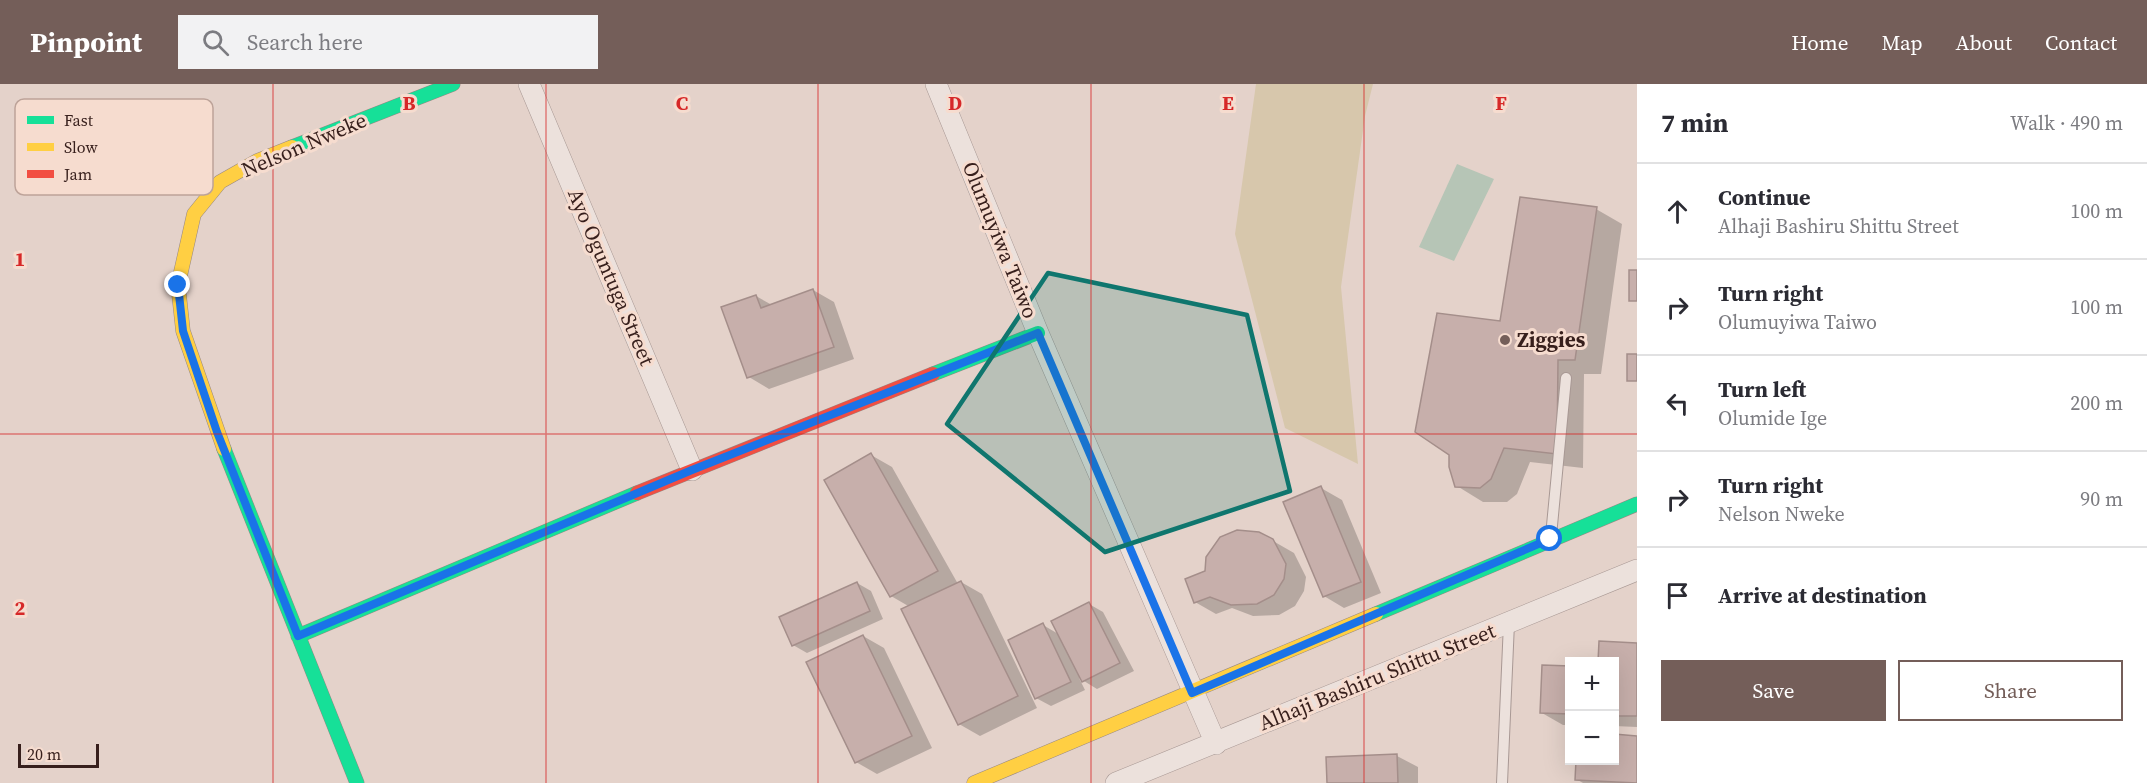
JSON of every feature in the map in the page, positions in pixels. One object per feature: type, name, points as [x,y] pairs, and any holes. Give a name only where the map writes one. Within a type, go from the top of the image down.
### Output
[{"type":"street","name":"Nelson Nweke","points":[[213,191],[220,182],[257,160],[453,84]]},
{"type":"street","name":"Ayo Oguntuga Street","points":[[529,84],[692,470]]},
{"type":"street","name":"Olumuyiwa Taiwo","points":[[936,84],[1038,333],[1216,744]]},
{"type":"street","name":"Nelson Nweke","points":[[209,195],[194,214],[178,285],[183,331],[217,432],[357,783]]},
{"type":"street","points":[[298,636],[692,470],[1038,333]]},
{"type":"street","points":[[974,783],[1637,504]]},
{"type":"street","name":"Alhaji Bashiru Shittu Street","points":[[1116,783],[1637,570]]},
{"type":"lane","points":[[1550,539],[1566,378]]},
{"type":"lane","points":[[1502,783],[1509,622]]},
{"type":"highlighted area","points":[[1048,273],[1247,315],[1290,491],[1105,552],[947,424]]},
{"type":"shaded area","points":[[1256,84],[1373,84],[1365,116],[1341,287],[1358,464],[1285,428],[1235,234]]},
{"type":"shaded area","points":[[1457,164],[1494,179],[1454,261],[1419,247]]},
{"type":"building","name":"Ziggies","points":[[1520,197],[1597,207],[1575,360],[1558,360],[1557,454],[1504,448],[1491,479],[1480,488],[1455,487],[1449,467],[1449,455],[1415,432],[1437,313],[1500,321]]},
{"type":"building","points":[[1629,270],[1637,270],[1637,301],[1629,301]]},
{"type":"building","points":[[813,289],[834,347],[747,378],[721,307],[756,295],[761,308]]},
{"type":"building","points":[[1627,354],[1637,354],[1637,381],[1627,381]]},
{"type":"building","points":[[871,453],[938,571],[890,597],[824,480]]},
{"type":"building","points":[[1321,486],[1361,582],[1323,597],[1283,502]]},
{"type":"building","points":[[1237,530],[1259,532],[1273,539],[1286,564],[1284,579],[1274,595],[1257,604],[1231,605],[1210,597],[1194,603],[1185,579],[1205,571],[1206,557],[1220,537]]},
{"type":"building","points":[[961,581],[1018,696],[958,725],[901,609]]},
{"type":"building","points":[[857,582],[870,611],[792,646],[779,617]]},
{"type":"building","points":[[1089,602],[1120,663],[1082,682],[1051,621]]},
{"type":"building","points":[[1043,623],[1071,682],[1035,699],[1008,640]]},
{"type":"building","points":[[863,635],[912,736],[855,763],[806,662]]},
{"type":"building","points":[[1599,641],[1637,643],[1637,716],[1619,716],[1619,657],[1598,657]]},
{"type":"building","points":[[1542,665],[1565,666],[1565,714],[1540,713]]},
{"type":"building","points":[[1619,734],[1637,736],[1637,783],[1575,780],[1576,765],[1619,765]]},
{"type":"building","points":[[1397,754],[1398,783],[1327,783],[1326,757]]},
{"type":"traffic: fast","points":[[292,147],[453,84]]},
{"type":"traffic: fast","points":[[933,374],[1038,333]]},
{"type":"traffic: fast","points":[[224,449],[357,783]]},
{"type":"traffic: fast","points":[[298,636],[637,493]]},
{"type":"traffic: fast","points":[[1376,614],[1637,504]]},
{"type":"traffic: slow","points":[[213,191],[220,182],[257,161],[292,147]]},
{"type":"traffic: slow","points":[[209,195],[194,214],[178,285],[183,331],[224,449]]},
{"type":"traffic: slow","points":[[974,783],[1376,614]]},
{"type":"traffic: jam","points":[[637,493],[933,374]]},
{"type":"place","name":"Ziggies","points":[[1505,340]]},
{"type":"route","points":[[178,285],[183,331],[217,432],[298,636],[692,470],[1038,333],[1192,693],[1550,539]]}]
